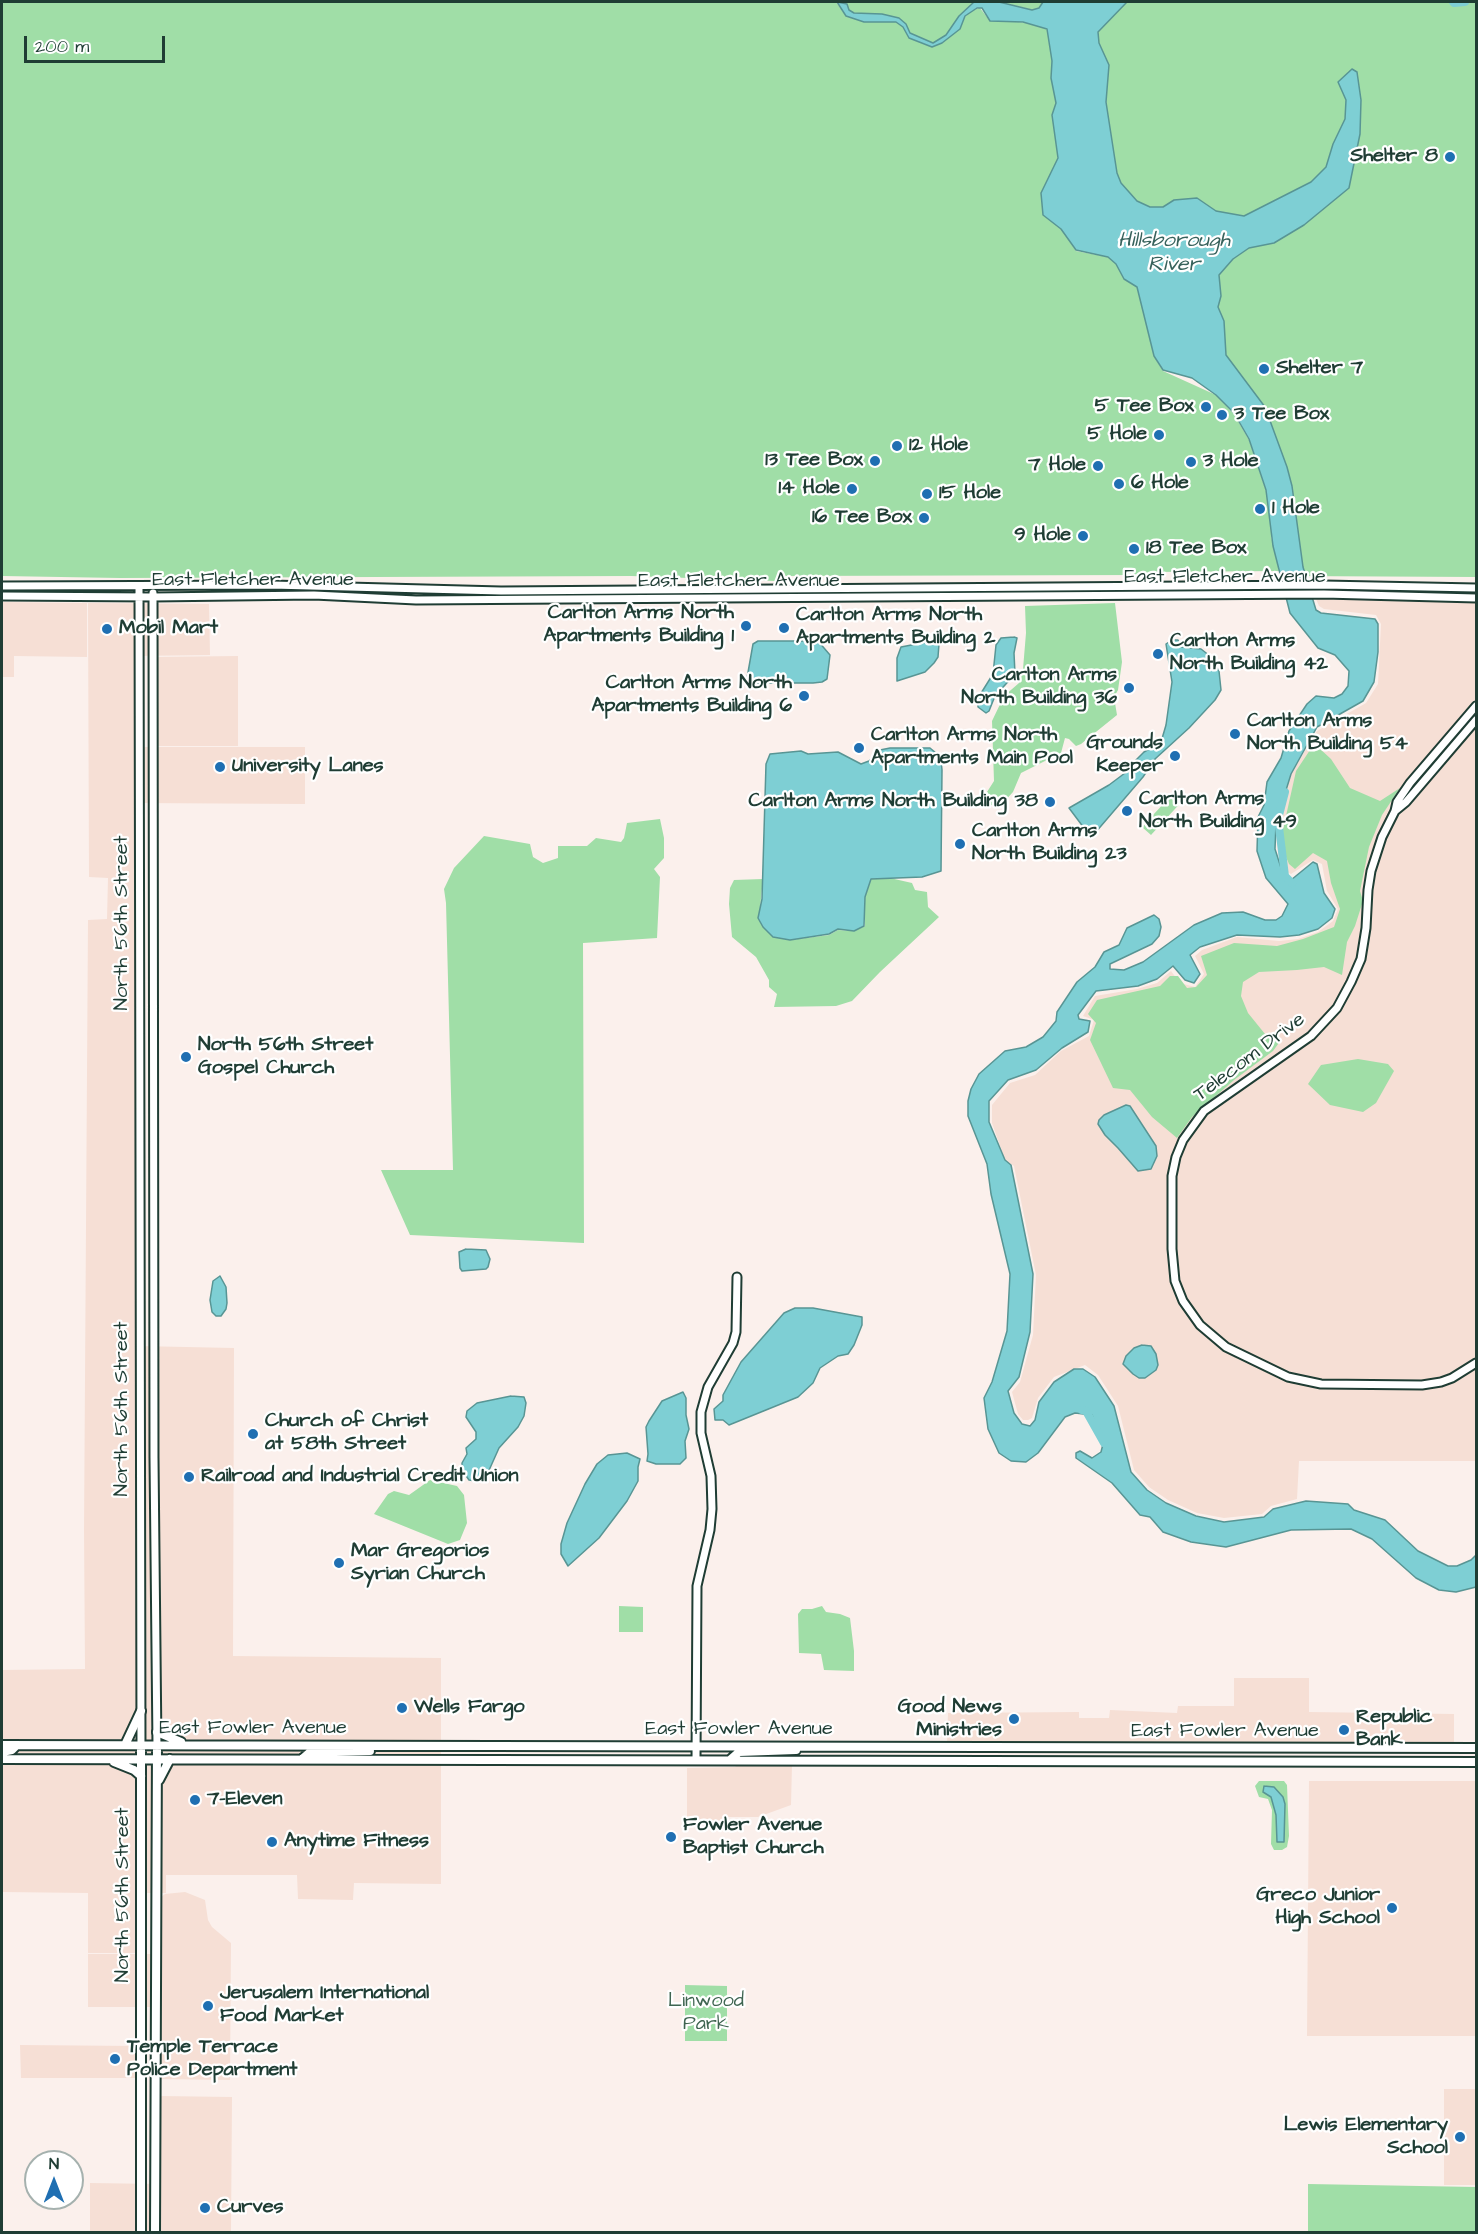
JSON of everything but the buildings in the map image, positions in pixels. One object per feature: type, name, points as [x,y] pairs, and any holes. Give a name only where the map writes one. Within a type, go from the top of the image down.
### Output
[{"type":"main road","name":"East Fletcher Avenue","points":[[2,586],[272,585],[501,591],[1270,585],[1476,588]]},
{"type":"main road","name":"North 56th Street","points":[[140,586],[138,597],[141,2232]]},
{"type":"main road","name":"North 56th Street","points":[[153,586],[154,1458],[158,1759],[155,1889],[155,2232]]},
{"type":"main road","name":"East Fletcher Avenue","points":[[2,596],[314,595],[416,600],[1324,594],[1476,598]]},
{"type":"main road","name":"Telecom Drive","points":[[1476,706],[1410,783],[1397,802],[1376,854],[1368,890],[1363,950],[1345,995],[1337,1008],[1311,1036],[1204,1111],[1184,1140],[1176,1157],[1172,1176],[1172,1264],[1175,1281],[1183,1302],[1200,1325],[1226,1347],[1288,1377],[1321,1384],[1422,1385],[1452,1378],[1476,1363]]},
{"type":"main road","name":"Telecom Drive","points":[[1395,811],[1406,802],[1476,720]]},
{"type":"main road","points":[[139,789],[153,789]]},
{"type":"main road","points":[[140,809],[142,836],[153,841]]},
{"type":"main road","points":[[696,1759],[697,1586],[710,1530],[712,1509],[711,1476],[701,1433],[701,1412],[708,1387],[733,1343],[736,1332],[736,1277]]},
{"type":"main road","points":[[125,1746],[141,1711]]},
{"type":"main road","points":[[157,1732],[191,1745]]},
{"type":"main road","name":"East Fowler Avenue","points":[[2,1745],[1476,1748]]},
{"type":"main road","points":[[2,1752],[12,1750],[17,1745]]},
{"type":"main road","points":[[302,1759],[309,1753],[372,1751],[376,1746]]},
{"type":"main road","points":[[731,1759],[739,1752],[778,1752],[833,1746]]},
{"type":"main road","name":"East Fowler Avenue","points":[[2,1759],[1476,1762]]},
{"type":"main road","points":[[106,1759],[134,1770],[141,1776]]},
{"type":"main road","points":[[158,1785],[170,1759]]},
{"type":"main road","points":[[141,2191],[154,2191]]},
{"type":"shaded area","points":[[1316,599],[1476,603],[1476,1461],[1299,1461],[1297,1499],[1271,1506],[1262,1514],[1224,1518],[1197,1513],[1168,1500],[1149,1487],[1134,1470],[1118,1406],[1098,1375],[1085,1365],[1054,1377],[1038,1398],[1032,1418],[1023,1420],[1018,1414],[1012,1392],[1020,1382],[1033,1335],[1036,1275],[1014,1166],[1005,1160],[992,1123],[992,1105],[1010,1083],[1035,1075],[1061,1051],[1089,1036],[1094,1020],[1083,1016],[1095,996],[1157,983],[1171,971],[1180,983],[1195,987],[1204,974],[1195,956],[1202,950],[1237,937],[1279,941],[1298,939],[1318,932],[1333,921],[1338,909],[1327,891],[1322,864],[1313,860],[1291,874],[1287,872],[1279,854],[1279,826],[1291,774],[1317,731],[1366,703],[1378,684],[1381,624],[1376,615],[1324,609],[1319,606]]},
{"type":"shaded area","points":[[2,602],[87,603],[87,657],[14,656],[14,677],[2,677]]},
{"type":"shaded area","points":[[88,603],[209,604],[210,655],[134,656],[135,747],[305,747],[305,804],[136,803],[138,1346],[234,1348],[233,1656],[441,1658],[441,1884],[354,1883],[353,1900],[298,1899],[297,1875],[166,1875],[166,1893],[135,1893],[138,1953],[88,1953],[88,1893],[2,1892],[2,1670],[85,1669],[88,920],[107,919],[108,878],[89,877]]},
{"type":"shaded area","points":[[238,656],[238,746],[156,746],[156,657]]},
{"type":"shaded area","points":[[1234,1678],[1309,1678],[1309,1712],[1454,1714],[1454,1744],[947,1743],[948,1713],[1079,1712],[1079,1718],[1109,1718],[1110,1710],[1177,1713],[1178,1706],[1234,1706]]},
{"type":"shaded area","points":[[738,1764],[792,1765],[791,1805],[758,1817],[727,1817],[727,1826],[687,1825],[687,1768],[735,1767]]},
{"type":"shaded area","name":"Greco Junior High School","points":[[1309,1781],[1476,1781],[1476,2036],[1307,2036]]},
{"type":"shaded area","points":[[185,1892],[205,1900],[208,1920],[212,1927],[231,1943],[230,2080],[159,2079],[159,2007],[88,2007],[88,1954],[161,1954],[161,1897],[165,1894]]},
{"type":"shaded area","points":[[20,2045],[137,2046],[137,2078],[21,2078]]},
{"type":"shaded area","name":"Lewis Elementary School","points":[[1444,2089],[1476,2089],[1476,2185],[1444,2185]]},
{"type":"shaded area","points":[[159,2096],[232,2097],[231,2232],[90,2232],[90,2183],[158,2184]]},
{"type":"green space","points":[[2,2],[836,2],[846,16],[854,19],[895,18],[854,14],[849,11],[847,5],[839,2],[990,2],[973,3],[964,12],[963,18],[973,10],[980,8],[990,21],[1038,24],[1049,31],[1051,78],[1056,103],[1053,116],[1058,159],[1041,193],[1043,215],[1062,229],[1076,251],[1108,257],[1117,264],[1125,280],[1138,287],[1154,356],[1163,371],[1216,395],[1234,414],[1249,440],[1266,491],[1271,519],[1271,536],[1279,571],[1152,572],[1140,575],[786,576],[775,581],[631,576],[120,578],[2,576]]},
{"type":"green space","points":[[999,2],[1044,2],[1039,9],[1033,10]]},
{"type":"green space","points":[[1091,2],[1476,2],[1476,577],[1290,576],[1269,455],[1085,177]]},
{"type":"green space","points":[[1115,603],[1122,662],[1118,690],[1114,697],[1117,715],[1081,744],[1076,746],[1065,738],[1061,753],[1021,773],[1013,792],[1001,805],[990,805],[987,792],[994,781],[992,721],[1004,696],[1019,683],[1023,669],[1026,633],[1025,606]]},
{"type":"green space","points":[[1319,748],[1331,759],[1350,788],[1380,801],[1400,788],[1382,815],[1369,847],[1360,891],[1363,901],[1347,942],[1342,975],[1324,967],[1259,972],[1243,982],[1241,996],[1248,1013],[1265,1034],[1281,1040],[1273,1051],[1234,1080],[1192,1117],[1177,1138],[1152,1117],[1130,1090],[1113,1088],[1090,1040],[1096,1023],[1088,1014],[1097,1000],[1160,986],[1170,976],[1178,976],[1187,988],[1196,987],[1207,975],[1201,956],[1234,943],[1277,946],[1334,927],[1340,909],[1331,883],[1327,861],[1313,853],[1295,869],[1289,864],[1284,852],[1282,834],[1296,771],[1310,750]]},
{"type":"green space","points":[[1177,789],[1186,797],[1151,835],[1142,827]]},
{"type":"green space","points":[[660,819],[664,838],[664,858],[654,869],[660,877],[657,938],[583,943],[584,1243],[410,1235],[381,1170],[453,1170],[444,889],[454,868],[484,836],[530,844],[533,857],[543,863],[558,858],[558,846],[587,846],[596,838],[621,842],[627,823]]},
{"type":"green space","points":[[890,878],[912,883],[915,890],[927,892],[928,907],[939,917],[852,1001],[836,1006],[774,1007],[777,994],[769,987],[769,980],[756,957],[732,937],[729,904],[730,888],[734,880],[763,879],[759,918],[763,927],[774,937],[790,940],[829,935],[838,930],[854,931],[865,926],[865,897],[871,879]]},
{"type":"green space","points":[[1358,1059],[1388,1064],[1394,1071],[1376,1103],[1363,1112],[1330,1105],[1308,1084],[1321,1065]]},
{"type":"green space","points":[[430,1480],[457,1486],[464,1495],[467,1523],[460,1540],[448,1544],[374,1514],[388,1494],[394,1491],[409,1495]]},
{"type":"green space","points":[[619,1606],[643,1607],[643,1632],[619,1632]]},
{"type":"green space","points":[[822,1606],[826,1612],[850,1618],[854,1671],[824,1670],[821,1654],[799,1653],[798,1614],[802,1609]]},
{"type":"green space","points":[[1259,1781],[1284,1781],[1287,1785],[1289,1836],[1287,1847],[1282,1850],[1274,1850],[1271,1844],[1272,1810],[1268,1799],[1259,1797],[1255,1786]]},
{"type":"green space","name":"Linwood Park","points":[[685,1985],[727,1986],[727,2041],[685,2041]]},
{"type":"green space","points":[[1308,2184],[1476,2187],[1476,2232],[1308,2232]]},
{"type":"water","name":"Hillsborough River","points":[[837,2],[847,4],[849,10],[854,13],[882,14],[899,18],[906,24],[910,33],[933,43],[946,35],[959,16],[974,2],[999,2],[1032,10],[1039,8],[1043,2],[1127,2],[1098,32],[1099,43],[1109,65],[1106,102],[1117,173],[1121,183],[1137,201],[1150,207],[1163,207],[1174,200],[1197,198],[1216,211],[1244,216],[1311,182],[1326,167],[1333,144],[1345,119],[1346,100],[1338,82],[1352,69],[1357,72],[1361,100],[1360,134],[1349,188],[1304,225],[1274,243],[1249,248],[1233,259],[1219,275],[1221,296],[1218,307],[1224,321],[1226,355],[1265,407],[1287,467],[1292,486],[1303,567],[1316,610],[1321,613],[1375,619],[1378,624],[1378,652],[1374,682],[1363,701],[1317,727],[1291,774],[1276,823],[1275,849],[1283,874],[1291,880],[1313,862],[1317,864],[1324,893],[1335,909],[1332,918],[1318,929],[1299,935],[1280,937],[1237,935],[1200,947],[1190,955],[1200,974],[1194,983],[1185,980],[1173,966],[1157,979],[1138,986],[1096,991],[1078,1015],[1079,1019],[1090,1021],[1088,1032],[1062,1048],[1036,1070],[1008,1080],[989,1101],[989,1122],[1005,1160],[1011,1165],[1033,1274],[1030,1332],[1019,1377],[1008,1391],[1014,1413],[1022,1424],[1030,1426],[1035,1420],[1039,1402],[1054,1382],[1074,1369],[1083,1369],[1095,1377],[1114,1406],[1131,1472],[1147,1490],[1166,1503],[1196,1516],[1224,1522],[1264,1517],[1273,1509],[1306,1501],[1348,1504],[1354,1510],[1385,1520],[1418,1551],[1448,1566],[1457,1566],[1471,1560],[1476,1555],[1476,1587],[1456,1592],[1439,1590],[1416,1578],[1372,1539],[1351,1529],[1291,1530],[1226,1547],[1191,1542],[1163,1532],[1150,1517],[1140,1515],[1112,1483],[1076,1458],[1076,1453],[1080,1451],[1092,1458],[1101,1452],[1103,1444],[1092,1415],[1075,1413],[1065,1417],[1038,1453],[1026,1462],[1011,1461],[999,1453],[988,1429],[984,1398],[992,1382],[1007,1331],[1010,1274],[991,1194],[987,1164],[968,1116],[971,1089],[979,1074],[1005,1051],[1026,1047],[1043,1037],[1056,1021],[1057,1012],[1077,982],[1095,967],[1104,952],[1119,945],[1127,928],[1154,915],[1159,919],[1161,927],[1159,936],[1152,944],[1110,964],[1110,969],[1124,970],[1143,962],[1194,925],[1222,913],[1243,912],[1265,920],[1276,920],[1282,916],[1288,904],[1266,878],[1257,851],[1258,817],[1264,805],[1267,782],[1281,758],[1289,731],[1307,704],[1316,696],[1334,698],[1342,694],[1348,686],[1349,671],[1335,655],[1318,648],[1290,613],[1273,546],[1266,490],[1249,439],[1234,413],[1216,395],[1192,378],[1163,370],[1154,356],[1137,287],[1124,279],[1116,264],[1108,257],[1076,250],[1061,229],[1043,215],[1041,193],[1058,158],[1052,115],[1056,103],[1051,78],[1052,61],[1047,29],[1023,22],[990,21],[982,8],[977,8],[965,16],[960,29],[942,43],[932,47],[909,38],[903,27],[896,22],[864,22],[846,16]]},
{"type":"water","points":[[1001,638],[1017,638],[1014,653],[1015,674],[995,696],[986,713],[978,707],[978,698],[993,674],[996,645]]},
{"type":"water","points":[[1172,640],[1178,640],[1181,647],[1201,649],[1210,656],[1219,671],[1221,690],[1215,700],[1189,728],[1155,759],[1143,777],[1095,833],[1087,832],[1069,808],[1109,785],[1133,767],[1135,761],[1144,752],[1161,742],[1166,725],[1172,682],[1166,644]]},
{"type":"water","points":[[758,641],[818,641],[830,655],[827,679],[813,683],[757,683],[747,678],[753,644]]},
{"type":"water","points":[[927,642],[939,644],[938,657],[934,663],[925,672],[897,681],[897,658],[901,647]]},
{"type":"water","points":[[930,748],[941,760],[941,871],[922,877],[871,879],[865,897],[864,926],[854,931],[838,929],[829,934],[790,940],[773,937],[758,918],[762,899],[766,764],[770,754],[801,751],[808,754],[838,752],[861,764],[869,761],[880,750]]},
{"type":"water","points":[[1126,1105],[1130,1106],[1156,1146],[1157,1156],[1151,1169],[1138,1171],[1098,1124],[1104,1115]]},
{"type":"water","points":[[466,1249],[486,1250],[490,1259],[488,1267],[462,1271],[459,1252]]},
{"type":"water","points":[[220,1276],[226,1287],[227,1303],[221,1316],[216,1316],[212,1312],[210,1300],[213,1281]]},
{"type":"water","points":[[795,1308],[813,1308],[862,1317],[862,1325],[848,1354],[838,1356],[820,1368],[813,1383],[798,1397],[729,1425],[723,1420],[715,1420],[714,1409],[723,1401],[723,1395],[741,1362],[784,1313]]},
{"type":"water","points":[[1142,1345],[1151,1346],[1156,1354],[1158,1365],[1156,1370],[1145,1378],[1139,1378],[1123,1364],[1126,1356],[1134,1348]]},
{"type":"water","points":[[683,1392],[686,1398],[689,1429],[685,1441],[686,1458],[680,1464],[656,1464],[647,1461],[646,1427],[649,1421],[662,1401]]},
{"type":"water","points":[[511,1396],[524,1397],[526,1403],[524,1416],[518,1427],[499,1448],[486,1477],[476,1481],[469,1480],[462,1470],[462,1463],[467,1454],[466,1448],[476,1439],[476,1432],[466,1417],[467,1411],[477,1403]]},
{"type":"water","points":[[627,1453],[640,1459],[638,1481],[627,1501],[599,1538],[568,1566],[561,1554],[561,1544],[567,1523],[585,1484],[597,1464],[608,1455]]},
{"type":"water","points":[[1264,1786],[1274,1787],[1283,1797],[1285,1804],[1284,1842],[1277,1842],[1276,1815],[1271,1797],[1263,1792]]},
{"type":"pier","points":[[1278,578],[1309,578],[1316,598],[1284,599]]},
{"type":"waterway","name":"Hillsborough River","points":[[1453,2],[1465,2]]},
{"type":"waterway","name":"Hillsborough River","points":[[1285,792],[1278,819],[1285,876],[1292,883]]},
{"type":"waterway","name":"Hillsborough River","points":[[1082,1410],[1086,1411],[1104,1443]]},
{"type":"place","name":"Shelter 8","points":[[1450,157]]},
{"type":"place","name":"Shelter 7","points":[[1264,369]]},
{"type":"place","name":"5 Tee Box","points":[[1206,407]]},
{"type":"place","name":"3 Tee Box","points":[[1222,415]]},
{"type":"place","name":"5 Hole","points":[[1159,435]]},
{"type":"place","name":"12 Hole","points":[[897,446]]},
{"type":"place","name":"13 Tee Box","points":[[875,461]]},
{"type":"place","name":"3 Hole","points":[[1191,462]]},
{"type":"place","name":"7 Hole","points":[[1098,466]]},
{"type":"place","name":"6 Hole","points":[[1119,484]]},
{"type":"place","name":"14 Hole","points":[[852,489]]},
{"type":"place","name":"15 Hole","points":[[927,494]]},
{"type":"place","name":"1 Hole","points":[[1260,509]]},
{"type":"place","name":"16 Tee Box","points":[[924,518]]},
{"type":"place","name":"9 Hole","points":[[1083,536]]},
{"type":"place","name":"18 Tee Box","points":[[1134,549]]},
{"type":"place","name":"Carlton Arms North Apartments Building 1","points":[[746,626]]},
{"type":"place","name":"Carlton Arms North Apartments Building 2","points":[[784,628]]},
{"type":"place","name":"Mobil Mart","points":[[107,629]]},
{"type":"place","name":"Carlton Arms North Building 42","points":[[1158,654]]},
{"type":"place","name":"Carlton Arms North Building 36","points":[[1129,688]]},
{"type":"place","name":"Carlton Arms North Apartments Building 6","points":[[804,696]]},
{"type":"place","name":"Carlton Arms North Building 54","points":[[1235,734]]},
{"type":"place","name":"Carlton Arms North Apartments Main Pool","points":[[859,748]]},
{"type":"place","name":"Grounds Keeper","points":[[1175,756]]},
{"type":"place","name":"University Lanes","points":[[220,767]]},
{"type":"place","name":"Carlton Arms North Building 38","points":[[1050,802]]},
{"type":"place","name":"Carlton Arms North Building 49","points":[[1127,811]]},
{"type":"place","name":"Carlton Arms North Building 23","points":[[960,844]]},
{"type":"place","name":"North 56th Street Gospel Church","points":[[186,1057]]},
{"type":"place","name":"Church of Christ at 58th Street","points":[[253,1434]]},
{"type":"place","name":"Railroad and Industrial Credit Union","points":[[189,1477]]},
{"type":"place","name":"Mar Gregorios Syrian Church","points":[[339,1563]]},
{"type":"place","name":"Wells Fargo","points":[[402,1708]]},
{"type":"place","name":"Good News Ministries","points":[[1014,1719]]},
{"type":"place","name":"Republic Bank","points":[[1344,1730]]},
{"type":"place","name":"7-Eleven","points":[[195,1800]]},
{"type":"place","name":"Fowler Avenue Baptist Church","points":[[671,1837]]},
{"type":"place","name":"Anytime Fitness","points":[[272,1842]]},
{"type":"place","name":"Greco Junior High School","points":[[1392,1908]]},
{"type":"place","name":"Jerusalem International Food Market","points":[[208,2006]]},
{"type":"place","name":"Temple Terrace Police Department","points":[[115,2059]]},
{"type":"place","name":"Lewis Elementary School","points":[[1460,2137]]},
{"type":"place","name":"Curves","points":[[205,2208]]}]
